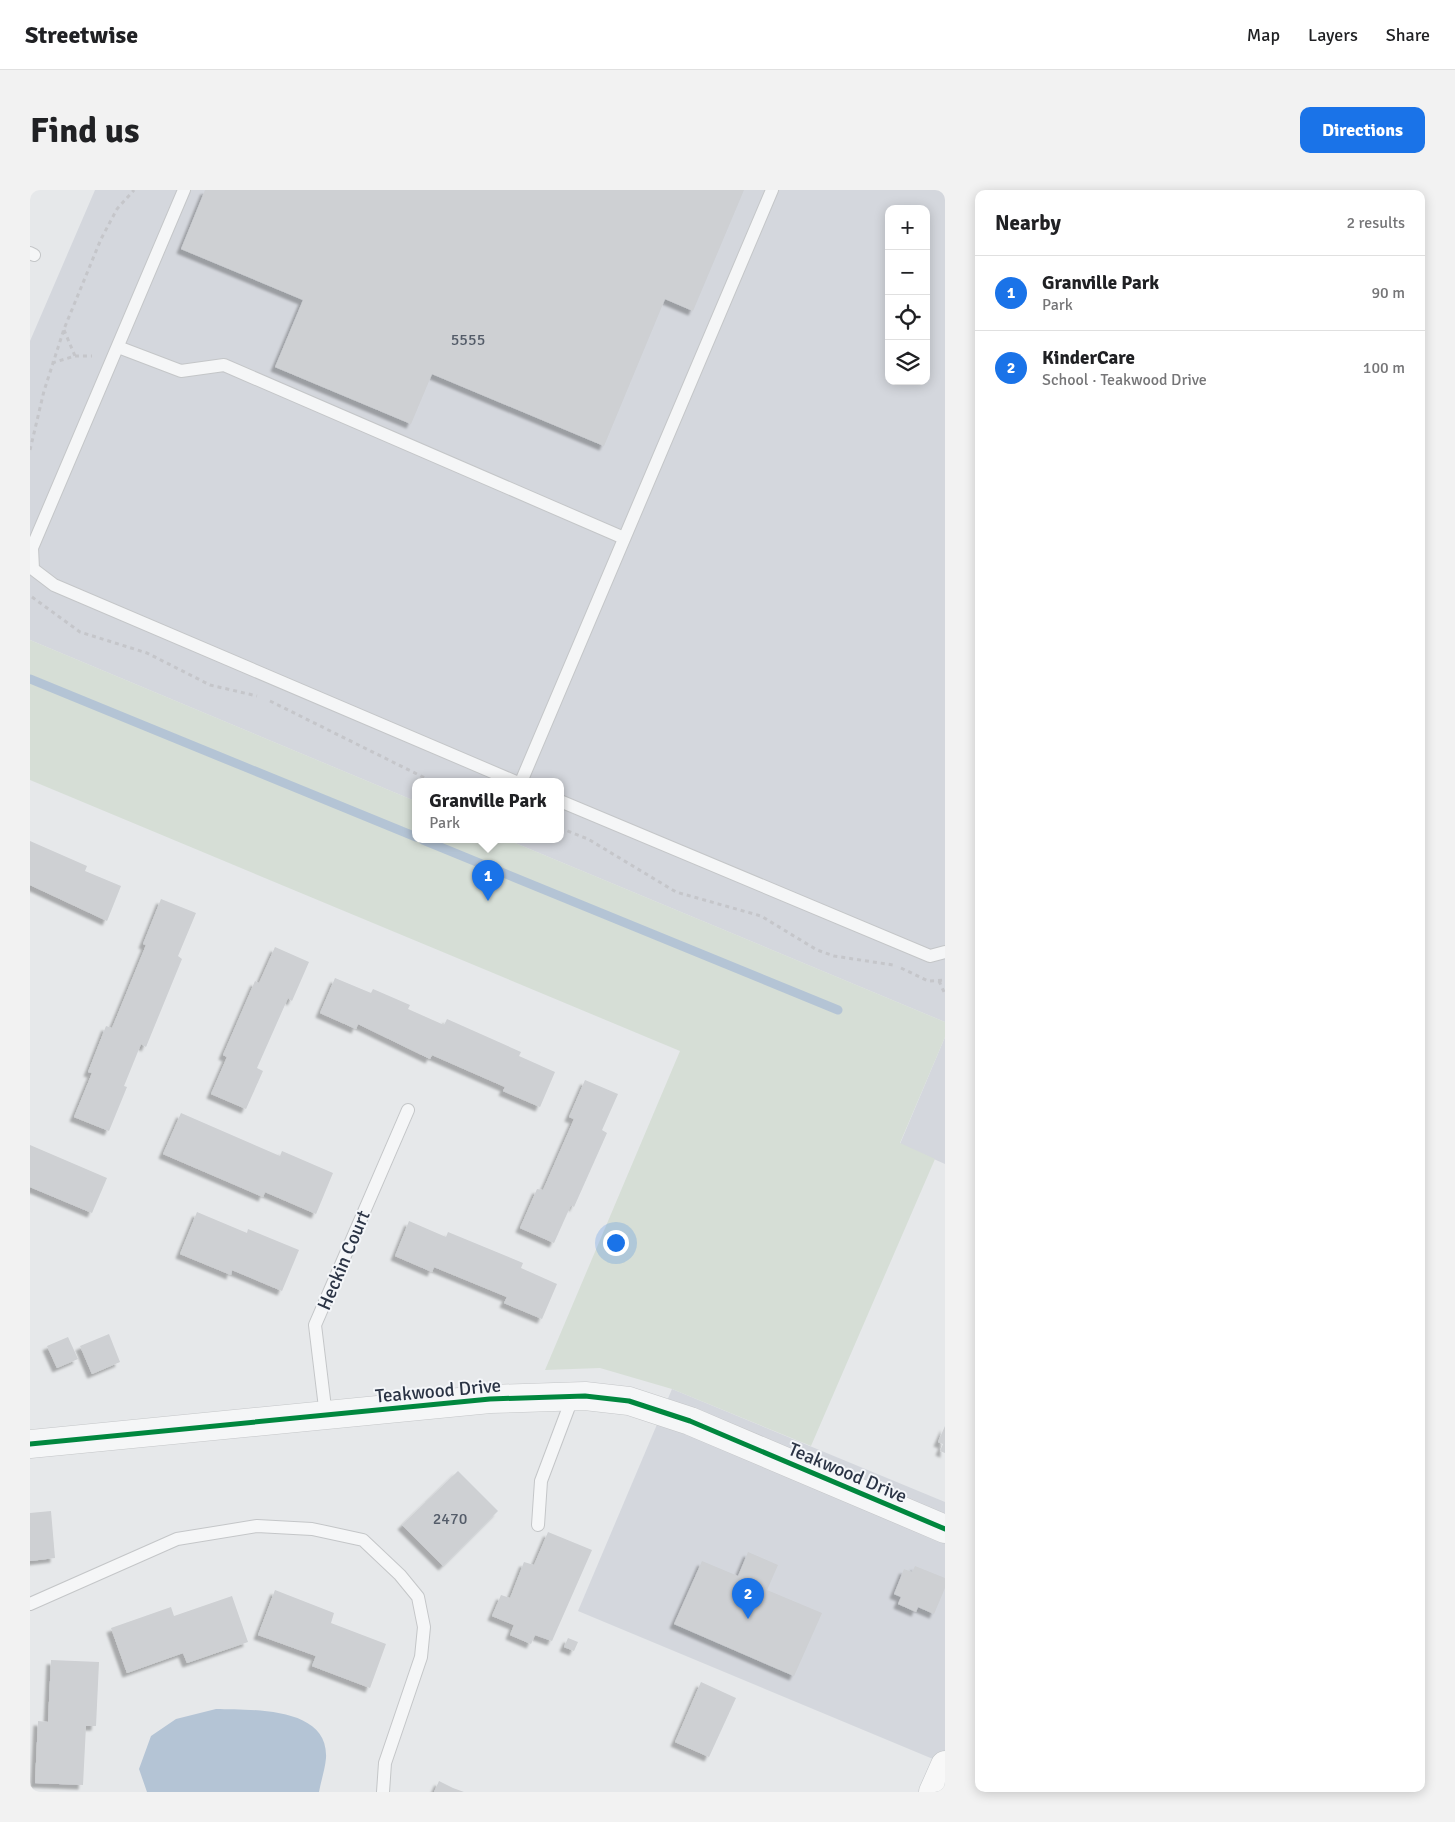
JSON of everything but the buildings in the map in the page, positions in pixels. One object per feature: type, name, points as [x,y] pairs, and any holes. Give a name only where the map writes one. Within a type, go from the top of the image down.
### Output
[{"type":"main road","points":[[933,1792],[945,1765]]},
{"type":"street","name":"Teakwood Drive","points":[[30,1444],[490,1400],[574,1396],[629,1401],[690,1421],[945,1529]]},
{"type":"lane","points":[[184,190],[32,548],[33,569],[54,585],[507,778]]},
{"type":"lane","points":[[523,778],[772,190]]},
{"type":"lane","points":[[118,347],[181,371],[224,365],[624,538]]},
{"type":"lane","points":[[564,803],[930,956],[945,952]]},
{"type":"lane","name":"Heckin Court","points":[[326,1416],[315,1324],[408,1110]]},
{"type":"lane","points":[[538,1525],[541,1481],[574,1396]]},
{"type":"lane","points":[[30,1604],[177,1539],[257,1526],[312,1529],[363,1540],[400,1575],[418,1597],[424,1627],[421,1657],[385,1763],[383,1792]]},
{"type":"path","points":[[30,450],[52,364],[64,329],[101,239],[116,209],[134,190]]},
{"type":"path","points":[[64,329],[75,356]]},
{"type":"path","points":[[52,364],[75,356],[95,356]]},
{"type":"path","points":[[30,595],[80,632],[147,653],[210,685],[261,696]]},
{"type":"path","points":[[268,700],[425,778]]},
{"type":"path","points":[[564,830],[588,839],[676,892],[761,916],[817,950],[857,960],[886,963],[928,981],[945,980]]},
{"type":"path","points":[[939,981],[945,994]]},
{"type":"shaded area","points":[[95,190],[945,190],[945,1022],[515,843],[564,843],[564,778],[412,778],[412,800],[30,640],[30,341]]},
{"type":"shaded area","points":[[30,640],[412,800],[412,843],[515,843],[945,1022],[945,1037],[900,1143],[935,1159],[811,1446],[672,1389],[600,1368],[545,1370],[680,1051],[30,780]]},
{"type":"shaded area","points":[[945,1037],[945,1164],[900,1144]]},
{"type":"shaded area","points":[[672,1389],[945,1502],[945,1764],[578,1611]]},
{"type":"water","points":[[216,1709],[267,1711],[285,1714],[301,1720],[315,1729],[324,1741],[326,1758],[319,1792],[147,1792],[139,1769],[151,1736],[176,1719]]},
{"type":"waterway","points":[[30,679],[412,835]]},
{"type":"waterway","points":[[430,843],[838,1010]]},
{"type":"cycle path","points":[[30,1444],[490,1399],[585,1396],[629,1401],[690,1421],[945,1529]]},
{"type":"place","name":"Granville Park","points":[[488,901]]},
{"type":"place","name":"KinderCare","points":[[748,1619]]}]
